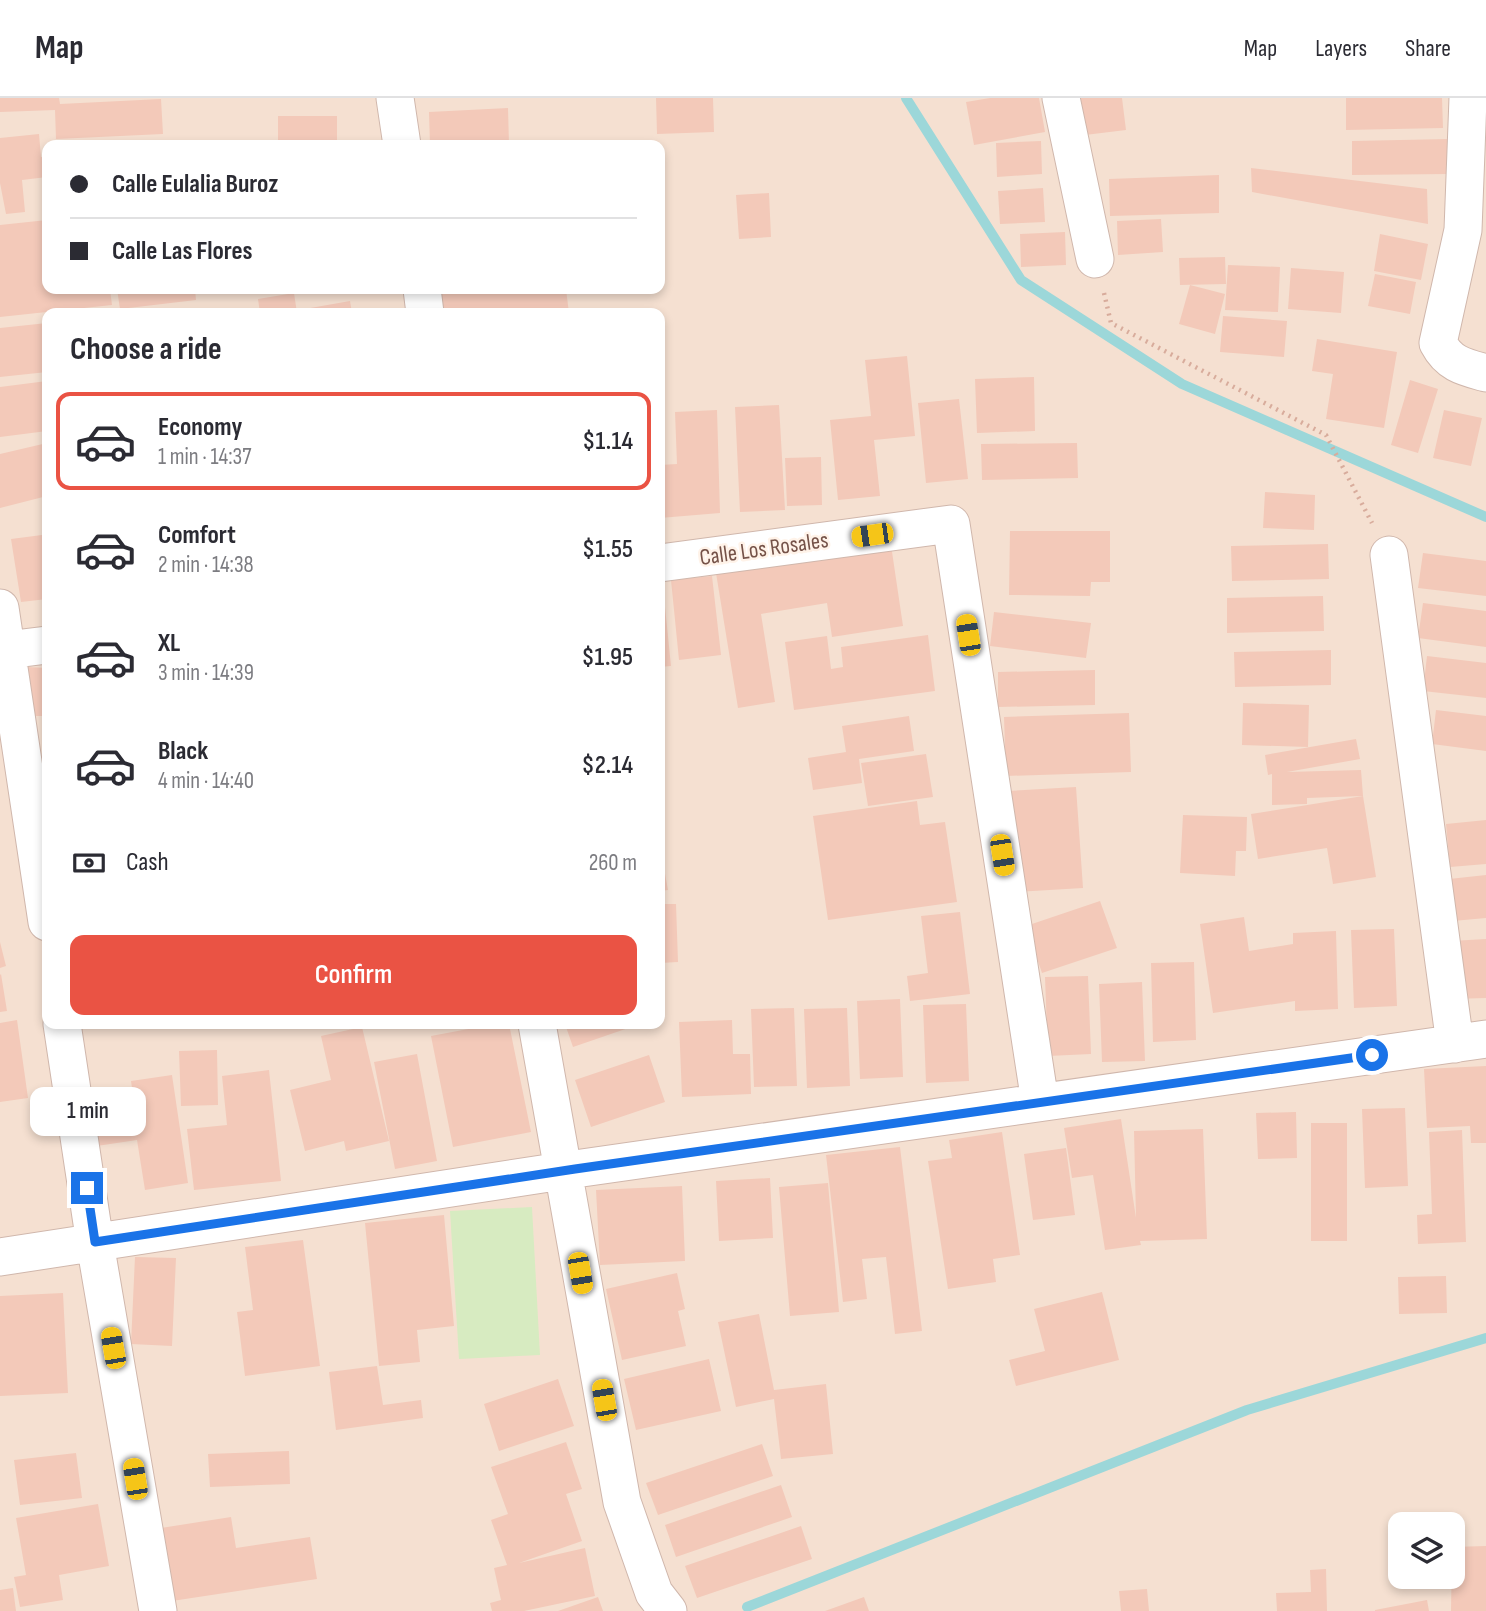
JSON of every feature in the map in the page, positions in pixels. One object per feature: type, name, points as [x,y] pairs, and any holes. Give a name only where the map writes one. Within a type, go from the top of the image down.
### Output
[{"type":"street","points":[[395,98],[401,140]]},
{"type":"street","points":[[1061,98],[1095,259]]},
{"type":"street","points":[[1468,98],[1464,230],[1438,343],[1446,357],[1455,364],[1486,373]]},
{"type":"street","name":"Calle Los Rosales","points":[[665,562],[951,524],[1040,1102]]},
{"type":"street","points":[[0,1257],[562,1171],[1471,1042],[1388,555]]},
{"type":"street","points":[[0,608],[3,650],[42,891]]},
{"type":"street","points":[[3,650],[42,646]]},
{"type":"street","points":[[63,1029],[95,1242],[158,1611]]},
{"type":"street","points":[[538,1029],[622,1502],[654,1593],[668,1611]]},
{"type":"path","points":[[1095,259],[1111,323],[1326,435],[1388,555]]},
{"type":"shaded area","points":[[0,98],[1486,98],[1486,1611],[0,1611]]},
{"type":"green space","points":[[532,1207],[540,1355],[459,1359],[450,1211]]},
{"type":"building","points":[[0,98],[59,98],[60,104],[161,99],[163,134],[56,139],[55,110],[0,112]]},
{"type":"building","points":[[656,98],[713,98],[714,132],[657,134]]},
{"type":"building","points":[[990,98],[1039,98],[1045,132],[974,145],[966,102]]},
{"type":"building","points":[[1080,98],[1122,98],[1126,130],[1085,135]]},
{"type":"building","points":[[1346,98],[1442,98],[1443,128],[1346,130]]},
{"type":"building","points":[[508,108],[509,140],[430,140],[429,112]]},
{"type":"building","points":[[278,116],[337,116],[337,140],[278,140]]},
{"type":"building","points":[[39,134],[42,178],[22,180],[25,212],[6,214],[0,183],[0,138]]},
{"type":"building","points":[[1448,139],[1449,174],[1352,175],[1352,141]]},
{"type":"building","points":[[1041,141],[1042,174],[997,177],[996,143]]},
{"type":"building","points":[[1251,168],[1427,189],[1428,224],[1252,192]]},
{"type":"building","points":[[1219,175],[1219,213],[1110,216],[1109,179]]},
{"type":"building","points":[[1043,188],[1045,222],[1000,224],[998,191]]},
{"type":"building","points":[[769,193],[771,237],[739,239],[736,195]]},
{"type":"building","points":[[1161,219],[1163,252],[1118,255],[1117,221]]},
{"type":"building","points":[[42,221],[42,294],[111,294],[112,305],[42,308],[42,312],[0,317],[0,225]]},
{"type":"building","points":[[1065,232],[1066,265],[1021,267],[1020,234]]},
{"type":"building","points":[[1380,234],[1428,244],[1421,280],[1374,271]]},
{"type":"building","points":[[1225,257],[1226,284],[1180,285],[1179,258]]},
{"type":"building","points":[[1228,265],[1280,267],[1278,312],[1225,310]]},
{"type":"building","points":[[1291,268],[1344,272],[1341,313],[1288,309]]},
{"type":"building","points":[[1375,274],[1416,282],[1410,314],[1368,306]]},
{"type":"building","points":[[1190,285],[1225,294],[1215,334],[1179,324]]},
{"type":"building","points":[[118,294],[195,294],[196,300],[120,308]]},
{"type":"building","points":[[294,294],[296,308],[259,308],[258,299]]},
{"type":"building","points":[[440,294],[567,294],[568,308],[441,308]]},
{"type":"building","points":[[350,301],[351,308],[310,308]]},
{"type":"building","points":[[1223,316],[1287,321],[1284,357],[1220,352]]},
{"type":"building","points":[[42,324],[42,373],[0,377],[0,328]]},
{"type":"building","points":[[1317,339],[1397,352],[1384,428],[1326,419],[1333,374],[1312,371]]},
{"type":"building","points":[[907,356],[915,436],[874,440],[880,496],[838,500],[830,420],[871,416],[865,360]]},
{"type":"building","points":[[1034,377],[1035,431],[977,433],[975,379]]},
{"type":"building","points":[[1410,380],[1438,389],[1418,453],[1391,445]]},
{"type":"building","points":[[42,382],[42,432],[0,437],[0,387]]},
{"type":"building","points":[[959,399],[968,479],[926,483],[918,403]]},
{"type":"building","points":[[779,405],[785,510],[740,512],[735,407]]},
{"type":"building","points":[[717,410],[720,513],[665,518],[665,465],[677,464],[675,412]]},
{"type":"building","points":[[1444,410],[1482,418],[1471,466],[1433,458]]},
{"type":"building","points":[[1077,443],[1078,478],[982,480],[981,444]]},
{"type":"building","points":[[42,444],[42,497],[0,508],[0,454]]},
{"type":"building","points":[[821,457],[822,505],[787,506],[785,458]]},
{"type":"building","points":[[1265,492],[1315,495],[1314,530],[1263,528]]},
{"type":"building","points":[[1010,531],[1110,531],[1110,582],[1091,582],[1090,596],[1009,595]]},
{"type":"building","points":[[42,535],[42,600],[21,602],[11,539]]},
{"type":"building","points":[[1328,544],[1329,579],[1232,581],[1231,546]]},
{"type":"building","points":[[891,545],[903,626],[832,637],[827,603],[761,614],[775,702],[738,708],[716,573]]},
{"type":"building","points":[[1423,553],[1486,561],[1486,596],[1418,588]]},
{"type":"building","points":[[712,576],[721,655],[679,660],[671,580]]},
{"type":"building","points":[[1323,596],[1324,631],[1227,633],[1227,598]]},
{"type":"building","points":[[1423,603],[1486,611],[1486,647],[1418,638]]},
{"type":"building","points":[[665,607],[671,666],[665,667]]},
{"type":"building","points":[[994,612],[1091,623],[1086,658],[990,646]]},
{"type":"building","points":[[928,635],[935,691],[794,710],[785,642],[827,636],[831,669],[843,667],[841,647]]},
{"type":"building","points":[[1331,650],[1331,685],[1235,687],[1234,652]]},
{"type":"building","points":[[1427,656],[1486,663],[1486,698],[1423,691]]},
{"type":"building","points":[[27,667],[42,668],[42,716],[26,716]]},
{"type":"building","points":[[1095,670],[1095,705],[998,707],[998,672]]},
{"type":"building","points":[[1243,703],[1309,705],[1308,747],[1242,745]]},
{"type":"building","points":[[1436,710],[1486,716],[1486,751],[1432,744]]},
{"type":"building","points":[[1129,713],[1131,772],[1006,776],[1004,717]]},
{"type":"building","points":[[909,716],[914,751],[859,759],[862,783],[813,790],[808,758],[846,752],[842,726]]},
{"type":"building","points":[[1356,739],[1360,759],[1287,772],[1361,770],[1363,796],[1307,798],[1307,804],[1272,805],[1272,774],[1268,775],[1265,755]]},
{"type":"building","points":[[926,754],[933,797],[868,806],[861,763]]},
{"type":"building","points":[[1076,787],[1083,888],[1015,892],[1008,791]]},
{"type":"building","points":[[1363,796],[1376,877],[1333,884],[1327,848],[1258,859],[1251,814]]},
{"type":"building","points":[[917,801],[920,825],[945,822],[957,902],[828,920],[813,816]]},
{"type":"building","points":[[1183,815],[1247,817],[1246,851],[1236,851],[1235,876],[1180,873]]},
{"type":"building","points":[[1486,820],[1486,864],[1450,867],[1446,824]]},
{"type":"building","points":[[1486,875],[1486,918],[1453,921],[1449,879]]},
{"type":"building","points":[[1100,901],[1117,948],[1042,973],[1026,926]]},
{"type":"building","points":[[665,904],[676,904],[678,962],[665,963]]},
{"type":"building","points":[[960,912],[970,994],[910,1001],[907,976],[928,973],[921,916]]},
{"type":"building","points":[[1244,917],[1249,951],[1293,944],[1293,933],[1336,931],[1338,1009],[1295,1011],[1295,1001],[1213,1013],[1200,924]]},
{"type":"building","points":[[1394,929],[1397,1006],[1354,1008],[1351,930]]},
{"type":"building","points":[[1486,939],[1486,998],[1453,999],[1451,941]]},
{"type":"building","points":[[0,942],[6,966],[0,968]]},
{"type":"building","points":[[1194,962],[1196,1040],[1153,1042],[1151,963]]},
{"type":"building","points":[[0,975],[7,1011],[0,1012]]},
{"type":"building","points":[[1088,976],[1091,1054],[1048,1056],[1045,977]]},
{"type":"building","points":[[1142,982],[1145,1061],[1102,1062],[1099,984]]},
{"type":"building","points":[[900,999],[903,1077],[860,1079],[857,1001]]},
{"type":"building","points":[[966,1004],[969,1081],[926,1083],[923,1005]]},
{"type":"building","points":[[794,1008],[797,1086],[754,1087],[751,1009]]},
{"type":"building","points":[[847,1008],[850,1086],[807,1088],[804,1009]]},
{"type":"building","points":[[17,1020],[28,1098],[0,1102],[0,1023]]},
{"type":"building","points":[[732,1020],[733,1054],[750,1054],[751,1094],[682,1097],[679,1022]]},
{"type":"building","points":[[362,1029],[389,1141],[346,1151],[344,1141],[305,1151],[290,1090],[331,1080],[321,1036]]},
{"type":"building","points":[[468,1029],[510,1029],[531,1132],[453,1147],[431,1036]]},
{"type":"building","points":[[567,1029],[625,1029],[573,1047]]},
{"type":"building","points":[[217,1050],[218,1105],[181,1106],[179,1051]]},
{"type":"building","points":[[417,1054],[437,1161],[395,1169],[374,1062]]},
{"type":"building","points":[[649,1055],[665,1102],[591,1127],[575,1080]]},
{"type":"building","points":[[1486,1066],[1486,1143],[1471,1143],[1470,1126],[1427,1128],[1424,1069]]},
{"type":"building","points":[[269,1070],[281,1181],[194,1190],[187,1129],[227,1125],[222,1076]]},
{"type":"building","points":[[172,1075],[188,1183],[145,1190],[137,1140],[90,1147],[84,1109],[134,1102],[131,1081]]},
{"type":"building","points":[[1405,1108],[1408,1186],[1365,1188],[1362,1109]]},
{"type":"building","points":[[1296,1112],[1297,1158],[1258,1159],[1256,1113]]},
{"type":"building","points":[[1121,1119],[1136,1218],[1134,1131],[1203,1129],[1207,1239],[1140,1241],[1141,1245],[1105,1250],[1093,1175],[1072,1178],[1064,1128]]},
{"type":"building","points":[[1311,1123],[1347,1123],[1347,1241],[1311,1241]]},
{"type":"building","points":[[1462,1130],[1466,1242],[1418,1244],[1417,1215],[1432,1214],[1429,1132]]},
{"type":"building","points":[[1002,1132],[1020,1255],[993,1259],[996,1282],[948,1289],[928,1161],[952,1158],[949,1140]]},
{"type":"building","points":[[900,1147],[922,1331],[895,1334],[886,1257],[862,1259],[867,1299],[843,1302],[826,1155]]},
{"type":"building","points":[[1066,1148],[1075,1215],[1033,1220],[1024,1154]]},
{"type":"building","points":[[770,1178],[773,1238],[719,1241],[716,1181]]},
{"type":"building","points":[[828,1183],[839,1312],[790,1316],[779,1187]]},
{"type":"building","points":[[682,1186],[685,1261],[600,1265],[596,1190]]},
{"type":"building","points":[[444,1215],[454,1326],[417,1330],[420,1362],[379,1366],[365,1223]]},
{"type":"building","points":[[303,1240],[320,1366],[245,1376],[237,1312],[253,1310],[245,1247]]},
{"type":"building","points":[[135,1257],[176,1258],[172,1346],[131,1344]]},
{"type":"building","points":[[677,1273],[685,1309],[678,1311],[686,1346],[622,1360],[606,1289]]},
{"type":"building","points":[[1446,1276],[1447,1313],[1399,1314],[1398,1277]]},
{"type":"building","points":[[1102,1292],[1119,1360],[1016,1386],[1009,1360],[1045,1351],[1034,1309]]},
{"type":"building","points":[[63,1293],[68,1393],[0,1396],[0,1296]]},
{"type":"building","points":[[759,1314],[774,1390],[826,1384],[833,1454],[781,1459],[774,1399],[736,1407],[718,1322]]},
{"type":"building","points":[[709,1359],[721,1411],[636,1430],[624,1379]]},
{"type":"building","points":[[377,1366],[383,1405],[421,1400],[423,1418],[336,1430],[329,1372]]},
{"type":"building","points":[[558,1379],[574,1426],[499,1451],[484,1404]]},
{"type":"building","points":[[566,1442],[582,1489],[566,1494],[582,1541],[519,1563],[585,1548],[595,1596],[524,1611],[492,1611],[490,1603],[501,1600],[494,1568],[507,1565],[491,1520],[508,1514],[491,1467]]},
{"type":"building","points":[[762,1444],[773,1476],[658,1515],[646,1483]]},
{"type":"building","points":[[289,1451],[290,1484],[210,1487],[208,1454]]},
{"type":"building","points":[[76,1453],[82,1498],[20,1505],[14,1460]]},
{"type":"building","points":[[781,1485],[792,1517],[676,1557],[665,1525]]},
{"type":"building","points":[[98,1504],[109,1566],[59,1575],[63,1600],[20,1607],[14,1577],[26,1575],[16,1518]]},
{"type":"building","points":[[231,1517],[236,1548],[310,1537],[317,1579],[172,1601],[161,1528]]},
{"type":"building","points":[[801,1526],[812,1559],[697,1598],[685,1566]]},
{"type":"building","points":[[1486,1546],[1486,1611],[1451,1611],[1451,1589],[1465,1589],[1465,1547]]},
{"type":"building","points":[[1326,1569],[1327,1611],[1277,1611],[1276,1593],[1311,1592],[1310,1570]]},
{"type":"building","points":[[13,1588],[16,1611],[0,1611],[0,1590]]},
{"type":"building","points":[[1147,1589],[1149,1611],[1121,1611],[1119,1591]]},
{"type":"building","points":[[598,1597],[603,1611],[558,1611]]},
{"type":"building","points":[[864,1597],[869,1611],[825,1611]]},
{"type":"building","points":[[1427,1600],[1429,1611],[1375,1611],[1375,1610]]},
{"type":"waterway","points":[[906,98],[1021,280],[1182,384],[1486,517]]},
{"type":"waterway","points":[[747,1607],[1247,1410],[1486,1338]]},
{"type":"route","points":[[87,1188],[95,1242],[575,1169],[1372,1055]]}]
